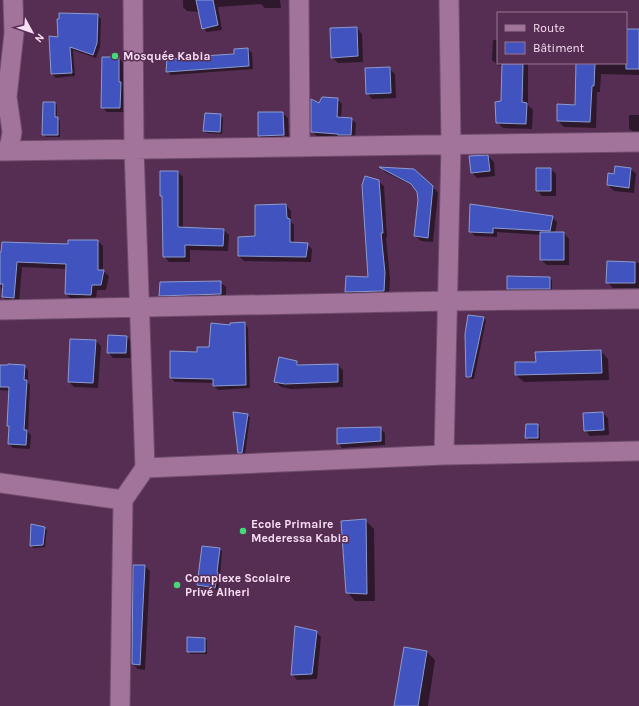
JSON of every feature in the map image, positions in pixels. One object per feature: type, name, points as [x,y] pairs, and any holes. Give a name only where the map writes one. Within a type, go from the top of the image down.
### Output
[{"type":"street","points":[[13,0],[14,33],[7,97],[12,132],[4,150],[639,142]]},
{"type":"street","points":[[120,706],[123,500],[145,468],[134,149],[133,0]]},
{"type":"street","points":[[299,0],[300,147]]},
{"type":"street","points":[[444,455],[451,145],[449,0]]},
{"type":"street","points":[[0,310],[448,300],[639,299]]},
{"type":"street","points":[[145,468],[444,455],[639,451]]},
{"type":"street","points":[[0,483],[123,500]]},
{"type":"building","points":[[196,0],[213,0],[218,25],[202,29]]},
{"type":"building","points":[[59,13],[98,14],[97,43],[93,55],[70,47],[72,73],[51,74],[49,36],[58,37],[57,19],[59,19]]},
{"type":"building","points":[[357,27],[358,56],[331,58],[330,28]]},
{"type":"building","points":[[627,29],[639,29],[639,69],[626,69]]},
{"type":"building","points":[[248,48],[249,66],[166,72],[167,58],[187,59],[187,57],[234,54],[234,49]]},
{"type":"building","points":[[102,57],[119,57],[119,82],[121,82],[120,108],[101,108]]},
{"type":"building","points":[[502,64],[523,64],[522,102],[527,103],[526,124],[496,123],[495,102],[501,101]]},
{"type":"building","points":[[576,64],[595,64],[590,122],[557,121],[557,104],[575,105]]},
{"type":"building","points":[[390,67],[391,93],[366,94],[365,68]]},
{"type":"building","points":[[322,97],[338,98],[337,117],[352,118],[351,135],[311,132],[311,99],[319,103]]},
{"type":"building","points":[[43,102],[55,102],[55,117],[58,117],[58,135],[42,135]]},
{"type":"building","points":[[258,112],[283,112],[284,135],[258,136]]},
{"type":"building","points":[[205,113],[221,114],[220,132],[203,131]]},
{"type":"building","points":[[488,155],[490,171],[471,173],[469,156]]},
{"type":"building","points":[[615,166],[631,168],[629,188],[607,185],[608,173],[614,174]]},
{"type":"building","points":[[379,167],[414,169],[433,186],[428,238],[414,236],[418,200],[417,192],[411,184]]},
{"type":"building","points":[[536,168],[551,168],[551,191],[536,191]]},
{"type":"building","points":[[160,171],[178,171],[178,227],[224,229],[223,246],[185,245],[185,257],[163,257]]},
{"type":"building","points":[[365,176],[379,180],[383,233],[381,233],[385,273],[384,291],[345,292],[346,276],[368,277],[362,185]]},
{"type":"building","points":[[286,204],[287,218],[290,219],[290,242],[308,243],[306,257],[238,256],[238,237],[255,236],[255,205]]},
{"type":"building","points":[[470,204],[553,216],[550,231],[493,228],[493,233],[469,232]]},
{"type":"building","points":[[540,232],[564,232],[564,260],[540,260]]},
{"type":"building","points":[[68,240],[98,240],[98,270],[104,270],[101,285],[92,285],[91,295],[65,294],[66,264],[17,262],[14,298],[2,297],[3,284],[0,284],[0,252],[2,242],[68,244]]},
{"type":"building","points":[[607,261],[635,262],[635,283],[606,283]]},
{"type":"building","points":[[507,276],[550,277],[550,289],[507,289]]},
{"type":"building","points":[[221,281],[221,294],[159,296],[160,282]]},
{"type":"building","points":[[468,315],[484,317],[471,377],[466,377],[465,334]]},
{"type":"building","points":[[245,322],[246,385],[213,386],[213,379],[170,378],[170,351],[197,352],[197,347],[209,347],[211,323],[230,325],[230,323]]},
{"type":"building","points":[[108,335],[127,336],[126,353],[107,353]]},
{"type":"building","points":[[70,339],[96,340],[93,383],[68,382]]},
{"type":"building","points":[[601,350],[602,373],[515,375],[515,362],[536,362],[535,352]]},
{"type":"building","points":[[279,357],[297,361],[297,365],[338,364],[338,382],[285,384],[274,382]]},
{"type":"building","points":[[0,365],[25,365],[24,380],[27,380],[24,430],[27,430],[26,445],[8,444],[9,426],[7,426],[9,387],[0,387]]},
{"type":"building","points":[[233,412],[248,414],[242,453],[238,453]]},
{"type":"building","points":[[603,412],[604,430],[584,431],[583,413]]},
{"type":"building","points":[[526,424],[538,424],[538,438],[525,438]]},
{"type":"building","points":[[381,427],[381,441],[337,444],[337,428]]},
{"type":"building","points":[[366,519],[367,594],[346,593],[341,521]]},
{"type":"building","points":[[31,524],[45,527],[43,545],[30,546]]},
{"type":"building","points":[[202,546],[220,548],[215,588],[197,585]]},
{"type":"building","points":[[133,565],[145,565],[140,665],[132,664]]},
{"type":"building","points":[[295,626],[317,631],[312,674],[291,675]]},
{"type":"building","points":[[187,637],[205,638],[205,652],[187,652]]},
{"type":"building","points":[[404,647],[427,651],[418,706],[394,706]]},
{"type":"place","name":"Mosquée Kabia","points":[[115,56]]},
{"type":"place","name":"Ecole Primaire Mederessa Kabia","points":[[243,531]]},
{"type":"place","name":"Complexe Scolaire Privé Alheri","points":[[177,585]]}]
